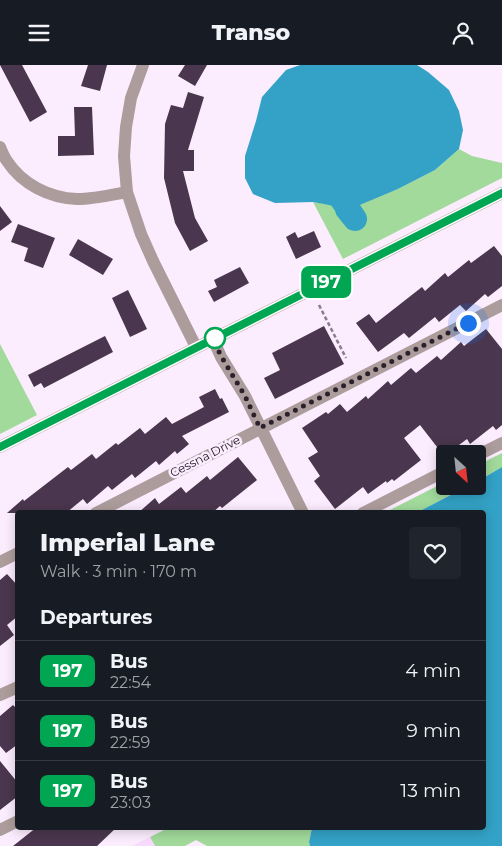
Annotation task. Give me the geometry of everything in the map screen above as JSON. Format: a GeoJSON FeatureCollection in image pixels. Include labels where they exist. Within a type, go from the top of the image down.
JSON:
{"type":"FeatureCollection","features":[{"type":"Feature","properties":{"kind":"street"},"geometry":{"type":"LineString","coordinates":[[143,65],[131,98],[126,127],[124,157],[127,192],[152,261],[196,347]]}},
{"type":"Feature","properties":{"kind":"street"},"geometry":{"type":"LineString","coordinates":[[0,147],[7,161],[16,172],[31,185],[48,194],[77,199],[127,192]]}},
{"type":"Feature","properties":{"kind":"street"},"geometry":{"type":"LineString","coordinates":[[0,447],[502,193]]}},
{"type":"Feature","properties":{"kind":"street","name":"Cessna Drive"},"geometry":{"type":"LineString","coordinates":[[102,510],[502,305]]}},
{"type":"Feature","properties":{"kind":"street"},"geometry":{"type":"LineString","coordinates":[[212,339],[245,396],[301,510]]}},
{"type":"Feature","properties":{"kind":"street"},"geometry":{"type":"LineString","coordinates":[[486,451],[502,443]]}},
{"type":"Feature","properties":{"kind":"street"},"geometry":{"type":"LineString","coordinates":[[369,510],[436,476]]}},
{"type":"Feature","properties":{"kind":"street"},"geometry":{"type":"LineString","coordinates":[[0,562],[15,554]]}},
{"type":"Feature","properties":{"kind":"street"},"geometry":{"type":"LineString","coordinates":[[0,695],[15,688]]}},
{"type":"Feature","properties":{"kind":"street"},"geometry":{"type":"LineString","coordinates":[[0,830],[15,822]]}},
{"type":"Feature","properties":{"kind":"path"},"geometry":{"type":"LineString","coordinates":[[319,305],[346,358]]}},
{"type":"Feature","properties":{"kind":"shaded area"},"geometry":{"type":"Polygon","coordinates":[[[150,837],[155,846],[132,846],[150,837]]]}},
{"type":"Feature","properties":{"kind":"green space"},"geometry":{"type":"Polygon","coordinates":[[[459,149],[472,156],[502,163],[502,178],[343,259],[313,202],[350,208],[398,189],[435,170],[459,149]]]}},
{"type":"Feature","properties":{"kind":"green space"},"geometry":{"type":"Polygon","coordinates":[[[0,344],[37,415],[0,434],[0,344]]]}},
{"type":"Feature","properties":{"kind":"green space"},"geometry":{"type":"Polygon","coordinates":[[[502,453],[502,467],[486,476],[486,461],[502,453]]]}},
{"type":"Feature","properties":{"kind":"green space"},"geometry":{"type":"Polygon","coordinates":[[[436,487],[436,495],[451,495],[422,510],[390,510],[436,487]]]}},
{"type":"Feature","properties":{"kind":"green space"},"geometry":{"type":"Polygon","coordinates":[[[164,830],[312,830],[310,846],[207,846],[196,840],[185,846],[155,846],[150,837],[164,830]]]}},
{"type":"Feature","properties":{"kind":"water"},"geometry":{"type":"Polygon","coordinates":[[[300,65],[417,65],[449,90],[459,111],[463,130],[459,149],[435,170],[398,189],[350,209],[313,202],[275,203],[253,194],[245,178],[245,156],[262,97],[286,70],[300,65]]]}},
{"type":"Feature","properties":{"kind":"water"},"geometry":{"type":"Polygon","coordinates":[[[502,467],[502,846],[310,846],[312,830],[486,830],[486,510],[422,510],[451,495],[486,495],[486,476],[502,467]]]}},
{"type":"Feature","properties":{"kind":"building"},"geometry":{"type":"Polygon","coordinates":[[[0,65],[22,65],[47,112],[30,122],[0,65]]]}},
{"type":"Feature","properties":{"kind":"building"},"geometry":{"type":"Polygon","coordinates":[[[88,65],[107,65],[100,91],[81,86],[88,65]]]}},
{"type":"Feature","properties":{"kind":"building"},"geometry":{"type":"Polygon","coordinates":[[[185,65],[207,65],[195,86],[178,76],[185,65]]]}},
{"type":"Feature","properties":{"kind":"building"},"geometry":{"type":"Polygon","coordinates":[[[188,92],[204,97],[188,150],[194,150],[194,171],[183,171],[195,218],[208,241],[190,251],[175,223],[164,178],[165,124],[171,105],[183,108],[188,92]]]}},
{"type":"Feature","properties":{"kind":"building"},"geometry":{"type":"Polygon","coordinates":[[[74,107],[92,107],[94,155],[58,156],[58,136],[75,136],[74,107]]]}},
{"type":"Feature","properties":{"kind":"building"},"geometry":{"type":"Polygon","coordinates":[[[0,206],[12,222],[0,231],[0,206]]]}},
{"type":"Feature","properties":{"kind":"building"},"geometry":{"type":"Polygon","coordinates":[[[18,224],[55,238],[43,268],[24,261],[28,248],[11,242],[18,224]]]}},
{"type":"Feature","properties":{"kind":"building"},"geometry":{"type":"Polygon","coordinates":[[[314,231],[321,247],[296,259],[286,237],[295,232],[298,238],[314,231]]]}},
{"type":"Feature","properties":{"kind":"building"},"geometry":{"type":"Polygon","coordinates":[[[78,239],[113,259],[103,275],[69,255],[78,239]]]}},
{"type":"Feature","properties":{"kind":"building"},"geometry":{"type":"Polygon","coordinates":[[[494,246],[502,256],[502,286],[488,297],[485,294],[466,311],[460,305],[439,322],[435,317],[409,338],[404,333],[378,352],[356,323],[369,314],[376,323],[422,287],[425,291],[445,273],[448,277],[469,260],[471,263],[494,246]]]}},
{"type":"Feature","properties":{"kind":"building"},"geometry":{"type":"Polygon","coordinates":[[[240,267],[249,283],[214,302],[208,291],[217,287],[214,280],[240,267]]]}},
{"type":"Feature","properties":{"kind":"building"},"geometry":{"type":"Polygon","coordinates":[[[128,290],[147,329],[130,337],[112,298],[128,290]]]}},
{"type":"Feature","properties":{"kind":"building"},"geometry":{"type":"Polygon","coordinates":[[[324,326],[344,364],[275,399],[264,378],[280,370],[272,353],[324,326]]]}},
{"type":"Feature","properties":{"kind":"building"},"geometry":{"type":"Polygon","coordinates":[[[486,329],[502,349],[502,425],[496,430],[493,426],[470,444],[467,439],[459,445],[436,446],[420,425],[404,438],[421,460],[394,481],[392,479],[387,483],[386,481],[368,494],[363,487],[335,509],[314,481],[320,476],[308,458],[318,452],[302,428],[326,412],[328,414],[340,404],[347,412],[366,396],[368,399],[388,381],[391,385],[411,368],[416,373],[437,356],[441,360],[461,342],[464,346],[486,329]]]}},
{"type":"Feature","properties":{"kind":"building"},"geometry":{"type":"Polygon","coordinates":[[[105,336],[113,352],[44,388],[41,383],[34,387],[28,375],[105,336]]]}},
{"type":"Feature","properties":{"kind":"building"},"geometry":{"type":"Polygon","coordinates":[[[215,389],[229,412],[182,436],[189,444],[177,454],[175,451],[159,465],[156,461],[135,478],[132,474],[112,490],[108,486],[87,504],[83,499],[70,510],[15,510],[15,513],[7,513],[23,499],[24,501],[68,467],[71,470],[92,454],[96,459],[116,443],[118,445],[140,428],[145,434],[166,417],[172,424],[204,407],[199,397],[215,389]]]}},
{"type":"Feature","properties":{"kind":"building"},"geometry":{"type":"Polygon","coordinates":[[[238,457],[257,480],[222,508],[220,506],[215,510],[141,510],[155,498],[159,504],[181,487],[186,493],[207,476],[210,480],[238,457]]]}},
{"type":"Feature","properties":{"kind":"building"},"geometry":{"type":"Polygon","coordinates":[[[7,574],[15,583],[15,618],[7,625],[14,635],[0,646],[0,580],[7,574]]]}},
{"type":"Feature","properties":{"kind":"building"},"geometry":{"type":"Polygon","coordinates":[[[13,705],[15,707],[15,746],[6,753],[0,746],[0,716],[13,705]]]}},
{"type":"Feature","properties":{"kind":"building"},"geometry":{"type":"Polygon","coordinates":[[[0,761],[15,779],[15,798],[0,810],[0,761]]]}},
{"type":"Feature","properties":{"kind":"building"},"geometry":{"type":"Polygon","coordinates":[[[33,830],[114,830],[97,846],[13,846],[33,830]]]}},
{"type":"Feature","properties":{"kind":"waterway"},"geometry":{"type":"LineString","coordinates":[[330,182],[355,219],[347,209]]}},
{"type":"Feature","properties":{"kind":"bus line","name":"197"},"geometry":{"type":"LineString","coordinates":[[0,447],[502,193]]}},
{"type":"Feature","properties":{"kind":"route"},"geometry":{"type":"LineString","coordinates":[[215,338],[212,339],[245,396],[260,428],[468,323]]}}]}
